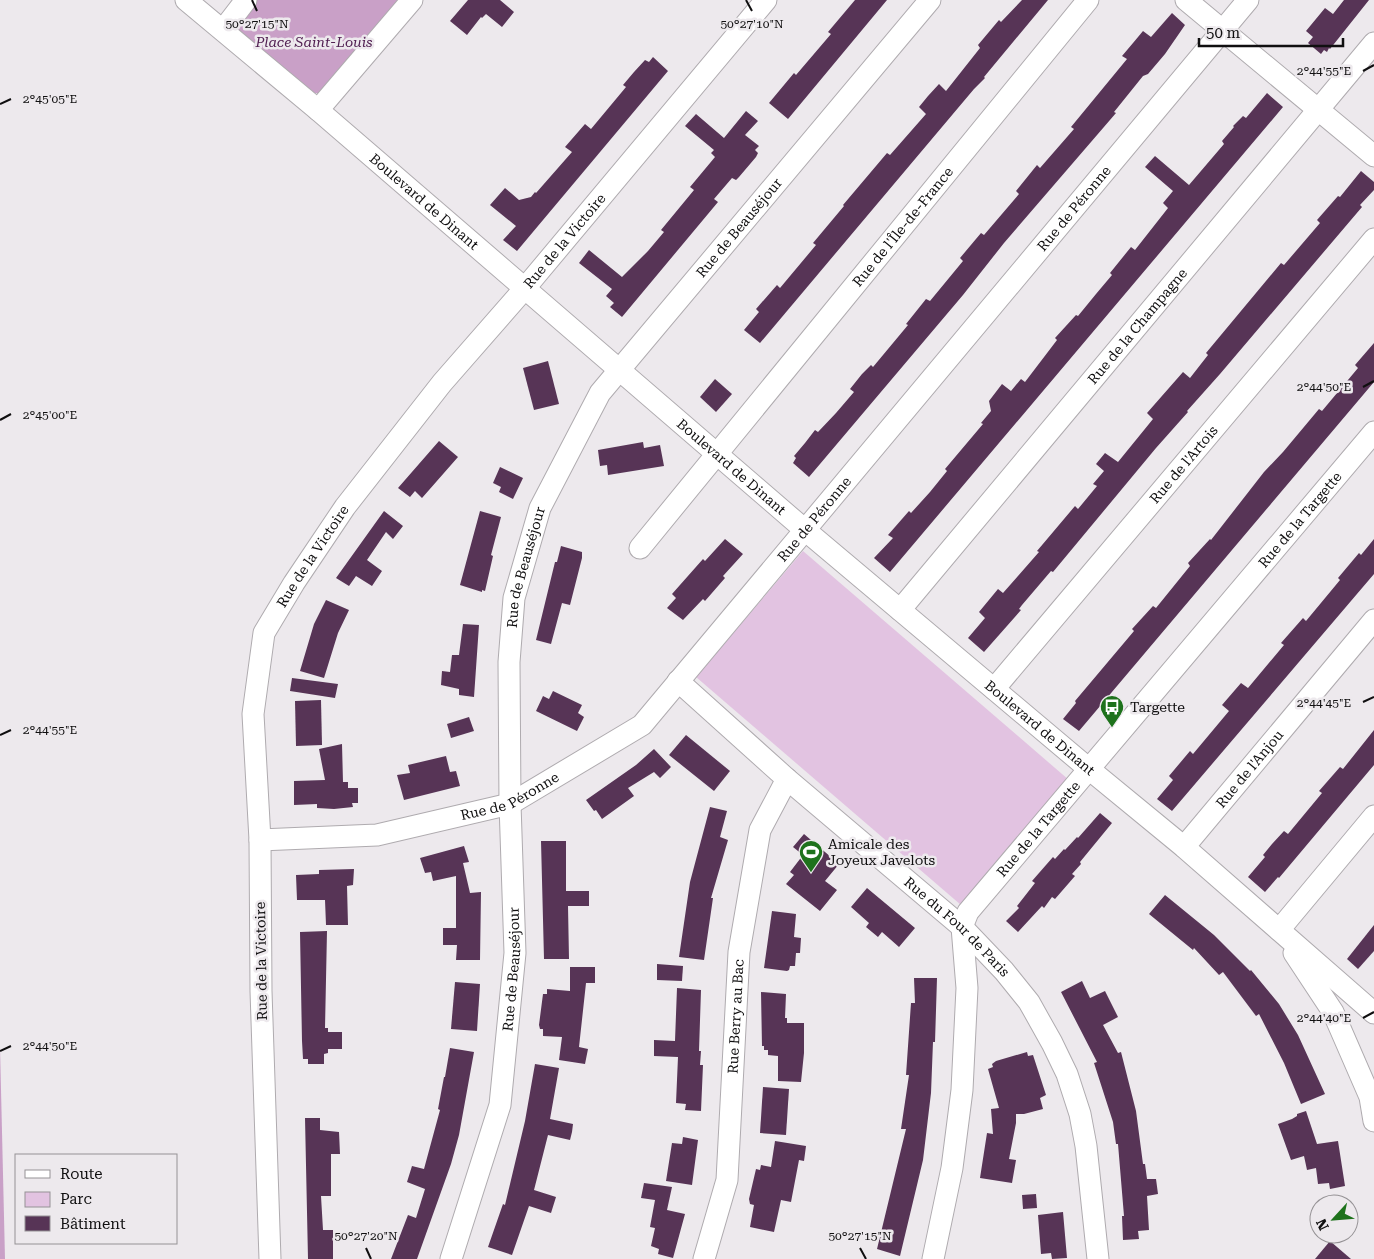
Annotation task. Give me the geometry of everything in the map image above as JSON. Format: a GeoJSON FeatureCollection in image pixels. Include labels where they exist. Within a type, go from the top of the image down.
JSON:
{"type":"FeatureCollection","features":[{"type":"Feature","properties":{"kind":"street","name":"Boulevard de Dinant"},"geometry":{"type":"LineString","coordinates":[[186,0],[318,110],[805,530],[1089,770],[1184,846],[1278,930],[1372,1008]]}},
{"type":"Feature","properties":{"kind":"street"},"geometry":{"type":"LineString","coordinates":[[223,30],[246,0]]}},
{"type":"Feature","properties":{"kind":"street"},"geometry":{"type":"LineString","coordinates":[[318,110],[412,0]]}},
{"type":"Feature","properties":{"kind":"street","name":"Rue de la Victoire"},"geometry":{"type":"LineString","coordinates":[[270,1259],[261,992],[260,840],[253,714],[264,632],[345,507],[442,382],[525,288],[766,0]]}},
{"type":"Feature","properties":{"kind":"street","name":"Rue de Beauséjour"},"geometry":{"type":"LineString","coordinates":[[451,1259],[456,1250],[500,1105],[515,952],[510,804],[509,662],[514,598],[540,508],[600,393],[930,0]]}},
{"type":"Feature","properties":{"kind":"street","name":"Rue de l'Île-de-France"},"geometry":{"type":"LineString","coordinates":[[640,548],[1088,0]]}},
{"type":"Feature","properties":{"kind":"street"},"geometry":{"type":"LineString","coordinates":[[1186,0],[1374,156]]}},
{"type":"Feature","properties":{"kind":"street","name":"Rue de Péronne"},"geometry":{"type":"LineString","coordinates":[[260,840],[377,835],[510,804],[642,724],[1248,0]]}},
{"type":"Feature","properties":{"kind":"street","name":"Rue de la Champagne"},"geometry":{"type":"LineString","coordinates":[[900,610],[1374,43]]}},
{"type":"Feature","properties":{"kind":"street","name":"Rue de l'Artois"},"geometry":{"type":"LineString","coordinates":[[994,689],[1374,240]]}},
{"type":"Feature","properties":{"kind":"street","name":"Rue de la Targette"},"geometry":{"type":"LineString","coordinates":[[962,927],[968,912],[1374,432]]}},
{"type":"Feature","properties":{"kind":"street","name":"Rue de l'Anjou"},"geometry":{"type":"LineString","coordinates":[[1184,846],[1374,620]]}},
{"type":"Feature","properties":{"kind":"street","name":"Rue du Four de Paris"},"geometry":{"type":"LineString","coordinates":[[678,681],[787,779],[962,927],[1004,971],[1029,1002],[1067,1074],[1080,1114],[1086,1146],[1098,1259]]}},
{"type":"Feature","properties":{"kind":"street","name":"Rue Berry au Bac"},"geometry":{"type":"LineString","coordinates":[[704,1259],[727,1180],[738,952],[760,830],[787,779]]}},
{"type":"Feature","properties":{"kind":"street"},"geometry":{"type":"LineString","coordinates":[[1278,930],[1374,816]]}},
{"type":"Feature","properties":{"kind":"street"},"geometry":{"type":"LineString","coordinates":[[933,1259],[952,1168],[962,1090],[967,988],[962,927]]}},
{"type":"Feature","properties":{"kind":"street","name":"Boulevard de Dinant"},"geometry":{"type":"LineString","coordinates":[[1278,930],[1333,1012],[1366,1086],[1374,1121]]}},
{"type":"Feature","properties":{"kind":"street"},"geometry":{"type":"LineString","coordinates":[[1366,1086],[1374,1065]]}},
{"type":"Feature","properties":{"kind":"green space","name":"Place Saint-Louis"},"geometry":{"type":"Polygon","coordinates":[[[253,0],[404,0],[326,94],[306,92],[236,31],[253,0]]]}},
{"type":"Feature","properties":{"kind":"green space"},"geometry":{"type":"Polygon","coordinates":[[[803,551],[1069,780],[961,905],[696,677],[803,551]]]}},
{"type":"Feature","properties":{"kind":"green space"},"geometry":{"type":"Polygon","coordinates":[[[0,1047],[5,1259],[0,1259],[0,1047]]]}},
{"type":"Feature","properties":{"kind":"building"},"geometry":{"type":"Polygon","coordinates":[[[468,0],[500,0],[514,12],[502,27],[486,14],[481,17],[467,35],[450,21],[468,0]]]}},
{"type":"Feature","properties":{"kind":"building"},"geometry":{"type":"Polygon","coordinates":[[[855,0],[887,0],[788,119],[769,103],[831,34],[828,32],[855,0]]]}},
{"type":"Feature","properties":{"kind":"building"},"geometry":{"type":"Polygon","coordinates":[[[1022,0],[1048,0],[985,78],[760,343],[744,330],[759,312],[756,309],[777,285],[780,288],[816,245],[813,243],[843,205],[887,153],[890,155],[926,114],[919,107],[928,96],[939,84],[946,91],[980,48],[978,45],[999,20],[1001,22],[1022,0]]]}},
{"type":"Feature","properties":{"kind":"building"},"geometry":{"type":"Polygon","coordinates":[[[1344,0],[1369,0],[1330,49],[1327,52],[1324,50],[1321,54],[1308,43],[1313,37],[1306,31],[1325,8],[1333,14],[1344,0]]]}},
{"type":"Feature","properties":{"kind":"building"},"geometry":{"type":"Polygon","coordinates":[[[1172,13],[1185,25],[1165,54],[1148,74],[1143,76],[1114,112],[1116,113],[1004,243],[963,295],[809,477],[793,463],[796,458],[794,456],[815,430],[818,432],[854,392],[850,389],[871,365],[873,367],[908,325],[906,324],[926,299],[930,301],[963,261],[960,258],[981,233],[984,235],[1019,194],[1016,191],[1037,165],[1040,168],[1074,129],[1071,127],[1127,59],[1122,56],[1143,31],[1151,37],[1172,13]]]}},
{"type":"Feature","properties":{"kind":"building"},"geometry":{"type":"Polygon","coordinates":[[[653,57],[668,71],[517,251],[503,240],[516,226],[490,205],[505,188],[519,200],[531,197],[536,193],[572,152],[565,147],[585,124],[591,129],[626,87],[623,85],[634,72],[645,60],[649,62],[653,57]]]}},
{"type":"Feature","properties":{"kind":"building"},"geometry":{"type":"Polygon","coordinates":[[[1267,93],[1283,107],[890,572],[874,558],[893,538],[888,535],[909,511],[911,513],[930,492],[947,471],[945,469],[983,424],[981,423],[991,411],[989,401],[1002,384],[1011,391],[1021,379],[1025,382],[1057,340],[1055,338],[1076,315],[1078,316],[1112,275],[1110,273],[1131,247],[1135,250],[1168,208],[1163,203],[1173,191],[1145,167],[1155,156],[1189,185],[1224,144],[1222,141],[1233,126],[1243,116],[1246,118],[1267,93]]]}},
{"type":"Feature","properties":{"kind":"building"},"geometry":{"type":"Polygon","coordinates":[[[746,111],[758,121],[745,135],[759,146],[755,150],[758,153],[756,157],[736,180],[732,178],[714,199],[718,202],[622,317],[610,307],[614,303],[606,296],[612,289],[579,263],[589,250],[622,277],[664,232],[661,230],[694,190],[690,187],[715,157],[711,153],[714,150],[685,126],[696,114],[724,138],[746,111]]]}},
{"type":"Feature","properties":{"kind":"building"},"geometry":{"type":"Polygon","coordinates":[[[1361,171],[1374,182],[1374,190],[1360,205],[1362,207],[984,652],[968,638],[985,618],[979,612],[998,589],[1003,593],[1039,552],[1037,551],[1075,506],[1078,509],[1097,486],[1093,484],[1104,471],[1096,464],[1105,453],[1118,462],[1153,419],[1147,413],[1183,372],[1190,378],[1208,355],[1206,353],[1281,263],[1284,265],[1320,223],[1317,220],[1338,196],[1340,197],[1361,171]]]}},
{"type":"Feature","properties":{"kind":"building"},"geometry":{"type":"Polygon","coordinates":[[[1374,343],[1374,382],[1079,731],[1063,719],[1076,703],[1075,701],[1134,631],[1132,629],[1153,606],[1156,608],[1190,566],[1188,563],[1211,540],[1264,472],[1319,409],[1322,411],[1358,368],[1355,365],[1374,343]]]}},
{"type":"Feature","properties":{"kind":"building"},"geometry":{"type":"Polygon","coordinates":[[[548,361],[559,404],[534,410],[523,368],[548,361]]]}},
{"type":"Feature","properties":{"kind":"building"},"geometry":{"type":"Polygon","coordinates":[[[715,379],[732,394],[716,412],[700,397],[715,379]]]}},
{"type":"Feature","properties":{"kind":"building"},"geometry":{"type":"Polygon","coordinates":[[[439,441],[458,457],[422,498],[415,491],[410,497],[398,488],[439,441]]]}},
{"type":"Feature","properties":{"kind":"building"},"geometry":{"type":"Polygon","coordinates":[[[643,442],[644,448],[660,445],[664,466],[608,475],[607,465],[600,466],[598,450],[643,442]]]}},
{"type":"Feature","properties":{"kind":"building"},"geometry":{"type":"Polygon","coordinates":[[[500,467],[523,478],[513,499],[499,492],[501,487],[493,483],[500,467]]]}},
{"type":"Feature","properties":{"kind":"building"},"geometry":{"type":"Polygon","coordinates":[[[384,511],[403,526],[393,539],[386,532],[367,560],[382,571],[372,586],[356,576],[349,586],[336,578],[384,511]]]}},
{"type":"Feature","properties":{"kind":"building"},"geometry":{"type":"Polygon","coordinates":[[[480,511],[501,517],[491,555],[493,556],[485,591],[482,590],[482,592],[460,585],[480,511]]]}},
{"type":"Feature","properties":{"kind":"building"},"geometry":{"type":"Polygon","coordinates":[[[725,539],[743,554],[723,576],[725,578],[705,601],[703,599],[683,620],[667,608],[676,598],[672,594],[703,559],[705,561],[725,539]]]}},
{"type":"Feature","properties":{"kind":"building"},"geometry":{"type":"Polygon","coordinates":[[[1374,539],[1374,574],[1172,811],[1157,799],[1173,780],[1169,776],[1190,751],[1193,754],[1229,711],[1222,705],[1241,683],[1248,688],[1284,645],[1281,643],[1303,618],[1306,621],[1340,580],[1338,578],[1359,553],[1361,555],[1374,539]]]}},
{"type":"Feature","properties":{"kind":"building"},"geometry":{"type":"Polygon","coordinates":[[[561,546],[582,552],[582,558],[570,605],[562,603],[551,644],[536,640],[555,562],[557,562],[561,546]]]}},
{"type":"Feature","properties":{"kind":"building"},"geometry":{"type":"Polygon","coordinates":[[[326,600],[349,610],[338,633],[324,678],[300,671],[314,624],[326,600]]]}},
{"type":"Feature","properties":{"kind":"building"},"geometry":{"type":"Polygon","coordinates":[[[463,624],[479,625],[474,697],[459,695],[459,689],[441,685],[442,671],[450,672],[452,655],[459,655],[463,624]]]}},
{"type":"Feature","properties":{"kind":"building"},"geometry":{"type":"Polygon","coordinates":[[[292,678],[338,684],[335,698],[290,691],[292,678]]]}},
{"type":"Feature","properties":{"kind":"building"},"geometry":{"type":"Polygon","coordinates":[[[553,691],[582,705],[578,713],[584,717],[577,731],[536,711],[543,696],[549,699],[553,691]]]}},
{"type":"Feature","properties":{"kind":"building"},"geometry":{"type":"Polygon","coordinates":[[[321,700],[322,745],[296,746],[295,701],[321,700]]]}},
{"type":"Feature","properties":{"kind":"building"},"geometry":{"type":"Polygon","coordinates":[[[469,717],[474,731],[451,738],[447,724],[469,717]]]}},
{"type":"Feature","properties":{"kind":"building"},"geometry":{"type":"Polygon","coordinates":[[[1374,730],[1374,765],[1279,878],[1265,892],[1248,877],[1265,857],[1263,855],[1272,844],[1284,831],[1288,834],[1322,793],[1319,791],[1340,767],[1343,769],[1374,730]]]}},
{"type":"Feature","properties":{"kind":"building"},"geometry":{"type":"Polygon","coordinates":[[[686,735],[730,771],[714,791],[669,755],[686,735]]]}},
{"type":"Feature","properties":{"kind":"building"},"geometry":{"type":"Polygon","coordinates":[[[342,744],[343,782],[348,782],[348,788],[358,788],[358,803],[352,803],[353,807],[334,809],[317,808],[317,804],[294,805],[294,781],[325,780],[319,749],[342,744]]]}},
{"type":"Feature","properties":{"kind":"building"},"geometry":{"type":"Polygon","coordinates":[[[654,749],[671,767],[660,778],[654,772],[628,788],[634,796],[602,819],[586,800],[636,765],[654,749]]]}},
{"type":"Feature","properties":{"kind":"building"},"geometry":{"type":"Polygon","coordinates":[[[446,756],[450,772],[456,771],[460,786],[404,800],[397,775],[410,773],[408,765],[446,756]]]}},
{"type":"Feature","properties":{"kind":"building"},"geometry":{"type":"Polygon","coordinates":[[[710,807],[727,811],[720,837],[728,840],[711,898],[713,898],[704,960],[679,957],[690,882],[710,807]]]}},
{"type":"Feature","properties":{"kind":"building"},"geometry":{"type":"Polygon","coordinates":[[[1100,813],[1112,823],[1080,862],[1081,864],[1072,874],[1075,876],[1055,899],[1052,897],[1044,908],[1042,906],[1018,932],[1006,921],[1019,908],[1017,906],[1035,883],[1032,881],[1053,857],[1055,859],[1078,838],[1100,813]]]}},
{"type":"Feature","properties":{"kind":"building","name":"Amicale des Joyeux Javelots"},"geometry":{"type":"Polygon","coordinates":[[[804,834],[839,864],[825,881],[837,890],[820,911],[786,884],[794,875],[790,872],[803,855],[793,847],[804,834]]]}},
{"type":"Feature","properties":{"kind":"building"},"geometry":{"type":"Polygon","coordinates":[[[541,841],[566,841],[566,891],[589,891],[589,906],[568,906],[569,959],[544,959],[541,841]]]}},
{"type":"Feature","properties":{"kind":"building"},"geometry":{"type":"Polygon","coordinates":[[[464,846],[469,862],[463,863],[470,893],[481,892],[480,960],[456,960],[457,945],[443,945],[443,928],[456,928],[456,876],[433,881],[431,872],[425,873],[420,858],[464,846]]]}},
{"type":"Feature","properties":{"kind":"building"},"geometry":{"type":"Polygon","coordinates":[[[354,869],[353,885],[347,886],[348,925],[326,925],[325,900],[297,900],[296,875],[319,874],[319,870],[354,869]]]}},
{"type":"Feature","properties":{"kind":"building"},"geometry":{"type":"Polygon","coordinates":[[[867,888],[915,928],[899,947],[882,932],[878,937],[866,927],[869,923],[851,907],[867,888]]]}},
{"type":"Feature","properties":{"kind":"building"},"geometry":{"type":"Polygon","coordinates":[[[1165,895],[1214,935],[1251,970],[1279,1004],[1298,1035],[1325,1094],[1301,1104],[1284,1063],[1259,1014],[1256,1016],[1223,972],[1219,975],[1194,948],[1193,950],[1149,914],[1165,895]]]}},
{"type":"Feature","properties":{"kind":"building"},"geometry":{"type":"Polygon","coordinates":[[[772,911],[796,914],[794,937],[801,938],[800,953],[796,953],[795,966],[790,966],[787,971],[764,968],[772,911]]]}},
{"type":"Feature","properties":{"kind":"building"},"geometry":{"type":"Polygon","coordinates":[[[1374,925],[1374,951],[1358,969],[1347,959],[1374,925]]]}},
{"type":"Feature","properties":{"kind":"building"},"geometry":{"type":"Polygon","coordinates":[[[327,931],[325,1028],[328,1028],[328,1032],[342,1032],[342,1049],[328,1049],[328,1053],[324,1054],[324,1064],[308,1064],[308,1059],[303,1059],[300,932],[327,931]]]}},
{"type":"Feature","properties":{"kind":"building"},"geometry":{"type":"Polygon","coordinates":[[[657,964],[683,966],[682,981],[657,980],[657,964]]]}},
{"type":"Feature","properties":{"kind":"building"},"geometry":{"type":"Polygon","coordinates":[[[570,967],[595,967],[595,983],[586,983],[579,1047],[588,1049],[585,1064],[559,1060],[562,1037],[543,1036],[543,1029],[540,1029],[539,1025],[543,994],[547,994],[547,989],[570,991],[570,967]]]}},
{"type":"Feature","properties":{"kind":"building"},"geometry":{"type":"Polygon","coordinates":[[[914,978],[937,978],[935,1042],[933,1042],[931,1093],[923,1160],[900,1256],[877,1249],[906,1129],[901,1129],[909,1075],[906,1075],[911,1003],[915,1003],[914,978]]]}},
{"type":"Feature","properties":{"kind":"building"},"geometry":{"type":"Polygon","coordinates":[[[1082,981],[1090,998],[1105,991],[1118,1017],[1103,1025],[1118,1053],[1121,1052],[1136,1111],[1143,1164],[1145,1164],[1147,1179],[1156,1179],[1158,1194],[1147,1196],[1149,1230],[1138,1231],[1139,1239],[1123,1240],[1122,1216],[1124,1216],[1118,1144],[1116,1144],[1113,1122],[1094,1063],[1097,1062],[1061,992],[1082,981]]]}},
{"type":"Feature","properties":{"kind":"building"},"geometry":{"type":"Polygon","coordinates":[[[455,982],[480,984],[477,1031],[451,1029],[455,982]]]}},
{"type":"Feature","properties":{"kind":"building"},"geometry":{"type":"Polygon","coordinates":[[[677,988],[701,990],[699,1051],[701,1051],[700,1065],[703,1065],[701,1111],[685,1110],[686,1104],[676,1103],[678,1057],[654,1056],[654,1040],[675,1041],[677,988]]]}},
{"type":"Feature","properties":{"kind":"building"},"geometry":{"type":"Polygon","coordinates":[[[761,992],[786,994],[785,1018],[787,1018],[787,1023],[804,1023],[804,1053],[801,1082],[778,1081],[778,1056],[768,1055],[768,1050],[764,1050],[764,1046],[762,1046],[761,992]]]}},
{"type":"Feature","properties":{"kind":"building"},"geometry":{"type":"Polygon","coordinates":[[[450,1048],[474,1052],[459,1135],[451,1164],[417,1259],[391,1259],[408,1215],[416,1218],[425,1189],[407,1182],[412,1166],[424,1169],[440,1110],[438,1109],[450,1048]]]}},
{"type":"Feature","properties":{"kind":"building"},"geometry":{"type":"Polygon","coordinates":[[[1027,1052],[1028,1056],[1033,1055],[1046,1095],[1040,1098],[1043,1109],[1016,1114],[1009,1159],[1016,1160],[1012,1183],[980,1178],[987,1133],[993,1134],[991,1109],[999,1108],[988,1069],[993,1067],[992,1064],[996,1061],[1027,1052]]]}},
{"type":"Feature","properties":{"kind":"building"},"geometry":{"type":"Polygon","coordinates":[[[535,1064],[559,1068],[550,1119],[573,1124],[570,1140],[548,1135],[534,1190],[556,1197],[551,1213],[529,1206],[512,1255],[488,1247],[503,1204],[505,1205],[525,1121],[535,1064]]]}},
{"type":"Feature","properties":{"kind":"building"},"geometry":{"type":"Polygon","coordinates":[[[763,1087],[789,1089],[786,1135],[760,1133],[763,1087]]]}},
{"type":"Feature","properties":{"kind":"building"},"geometry":{"type":"Polygon","coordinates":[[[1306,1111],[1317,1144],[1338,1141],[1345,1186],[1330,1189],[1329,1183],[1318,1184],[1316,1168],[1307,1170],[1304,1156],[1291,1160],[1278,1124],[1306,1111]]]}},
{"type":"Feature","properties":{"kind":"building"},"geometry":{"type":"Polygon","coordinates":[[[305,1118],[320,1118],[320,1130],[339,1132],[340,1154],[331,1154],[331,1196],[321,1196],[323,1230],[333,1230],[333,1259],[308,1259],[305,1118]]]}},
{"type":"Feature","properties":{"kind":"building"},"geometry":{"type":"Polygon","coordinates":[[[683,1137],[698,1140],[692,1185],[666,1181],[672,1143],[682,1144],[683,1137]]]}},
{"type":"Feature","properties":{"kind":"building"},"geometry":{"type":"Polygon","coordinates":[[[775,1141],[806,1146],[804,1161],[799,1160],[791,1202],[781,1200],[774,1232],[750,1227],[754,1205],[750,1204],[749,1199],[756,1169],[760,1170],[761,1165],[771,1167],[775,1141]]]}},
{"type":"Feature","properties":{"kind":"building"},"geometry":{"type":"Polygon","coordinates":[[[644,1183],[672,1187],[667,1210],[685,1214],[673,1258],[658,1254],[659,1249],[651,1246],[655,1228],[650,1227],[655,1200],[641,1198],[644,1183]]]}},
{"type":"Feature","properties":{"kind":"building"},"geometry":{"type":"Polygon","coordinates":[[[1036,1194],[1037,1208],[1023,1209],[1022,1195],[1036,1194]]]}},
{"type":"Feature","properties":{"kind":"building"},"geometry":{"type":"Polygon","coordinates":[[[1063,1212],[1067,1258],[1052,1259],[1051,1253],[1041,1254],[1038,1215],[1063,1212]]]}},
{"type":"Feature","properties":{"kind":"building"},"geometry":{"type":"Polygon","coordinates":[[[1328,1244],[1334,1244],[1351,1259],[1315,1259],[1328,1244]]]}},
{"type":"Feature","properties":{"kind":"place","name":"Targette"},"geometry":{"type":"Point","coordinates":[1112,728]}},
{"type":"Feature","properties":{"kind":"place","name":"Amicale des Joyeux Javelots"},"geometry":{"type":"Point","coordinates":[811,873]}}]}
